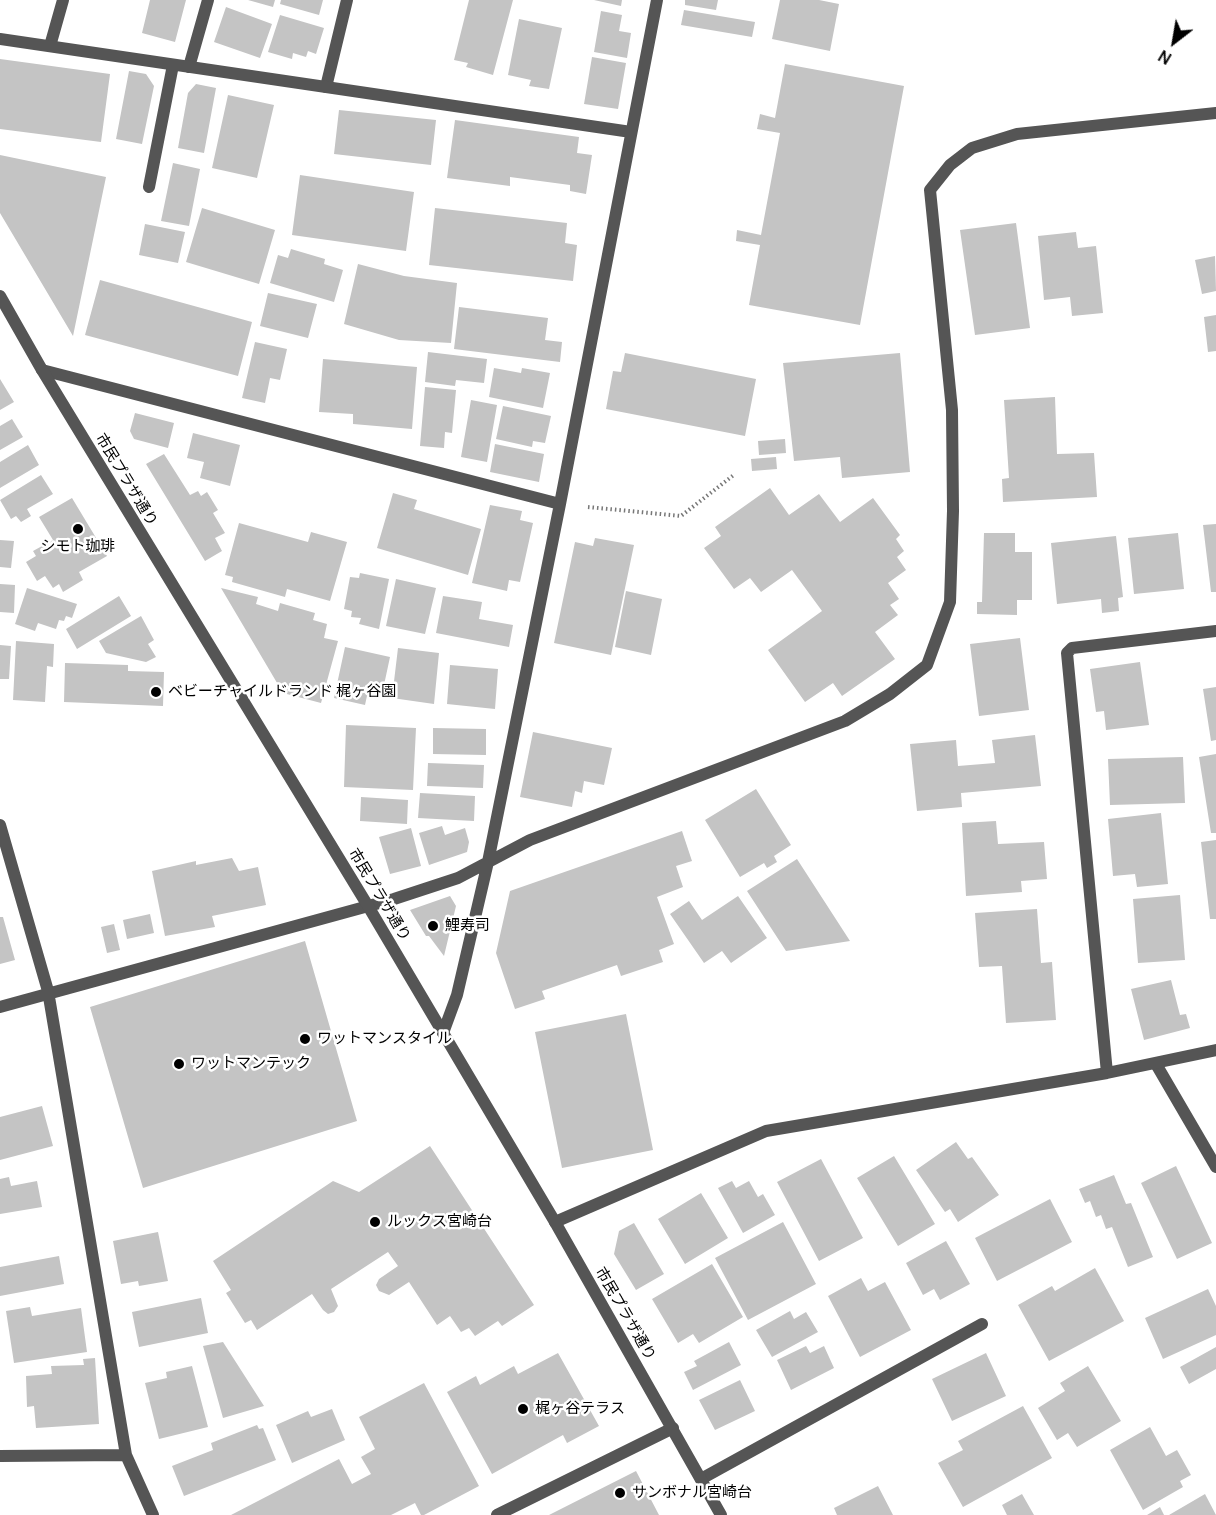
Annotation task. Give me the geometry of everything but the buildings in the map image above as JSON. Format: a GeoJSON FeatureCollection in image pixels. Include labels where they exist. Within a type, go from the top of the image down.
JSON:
{"type":"FeatureCollection","features":[{"type":"Feature","properties":{"kind":"street"},"geometry":{"type":"LineString","coordinates":[[50,46],[63,0]]}},
{"type":"Feature","properties":{"kind":"street"},"geometry":{"type":"LineString","coordinates":[[189,67],[208,0]]}},
{"type":"Feature","properties":{"kind":"street"},"geometry":{"type":"LineString","coordinates":[[326,87],[347,0]]}},
{"type":"Feature","properties":{"kind":"street"},"geometry":{"type":"LineString","coordinates":[[443,1033],[457,995],[488,862],[561,504],[657,0]]}},
{"type":"Feature","properties":{"kind":"street"},"geometry":{"type":"LineString","coordinates":[[0,39],[631,132]]}},
{"type":"Feature","properties":{"kind":"street"},"geometry":{"type":"LineString","coordinates":[[149,187],[173,65]]}},
{"type":"Feature","properties":{"kind":"street"},"geometry":{"type":"LineString","coordinates":[[0,1006],[48,991],[368,906],[459,878],[530,840],[845,721],[890,694],[927,664],[950,602],[953,511],[952,410],[930,190],[950,165],[972,148],[1017,134],[1216,112]]}},
{"type":"Feature","properties":{"kind":"street","name":"市民プラザ通り"},"geometry":{"type":"LineString","coordinates":[[0,296],[42,370],[368,906],[555,1222],[721,1515]]}},
{"type":"Feature","properties":{"kind":"street"},"geometry":{"type":"LineString","coordinates":[[42,370],[561,504]]}},
{"type":"Feature","properties":{"kind":"street"},"geometry":{"type":"LineString","coordinates":[[1107,1073],[1067,653],[1072,648],[1216,631]]}},
{"type":"Feature","properties":{"kind":"street"},"geometry":{"type":"LineString","coordinates":[[0,825],[48,991],[126,1455],[153,1515]]}},
{"type":"Feature","properties":{"kind":"street"},"geometry":{"type":"LineString","coordinates":[[555,1222],[766,1131],[1107,1073],[1216,1050]]}},
{"type":"Feature","properties":{"kind":"street"},"geometry":{"type":"LineString","coordinates":[[1156,1064],[1216,1167]]}},
{"type":"Feature","properties":{"kind":"street"},"geometry":{"type":"LineString","coordinates":[[701,1479],[982,1324]]}},
{"type":"Feature","properties":{"kind":"street"},"geometry":{"type":"LineString","coordinates":[[497,1515],[673,1428]]}},
{"type":"Feature","properties":{"kind":"street"},"geometry":{"type":"LineString","coordinates":[[0,1456],[126,1455]]}},
{"type":"Feature","properties":{"kind":"path"},"geometry":{"type":"LineString","coordinates":[[561,504],[681,516],[735,474]]}},
{"type":"Feature","properties":{"kind":"place","name":"シモト珈琲"},"geometry":{"type":"Point","coordinates":[78,529]}},
{"type":"Feature","properties":{"kind":"place","name":"ベビーチャイルドランド 梶ヶ谷園"},"geometry":{"type":"Point","coordinates":[156,692]}},
{"type":"Feature","properties":{"kind":"place","name":"鯉寿司"},"geometry":{"type":"Point","coordinates":[433,926]}},
{"type":"Feature","properties":{"kind":"place","name":"ワットマンスタイル"},"geometry":{"type":"Point","coordinates":[305,1039]}},
{"type":"Feature","properties":{"kind":"place","name":"ワットマンテック"},"geometry":{"type":"Point","coordinates":[179,1064]}},
{"type":"Feature","properties":{"kind":"place","name":"ルックス宮崎台"},"geometry":{"type":"Point","coordinates":[375,1222]}},
{"type":"Feature","properties":{"kind":"place","name":"梶ヶ谷テラス"},"geometry":{"type":"Point","coordinates":[523,1409]}},
{"type":"Feature","properties":{"kind":"place","name":"サンボナル宮崎台"},"geometry":{"type":"Point","coordinates":[620,1493]}}]}
